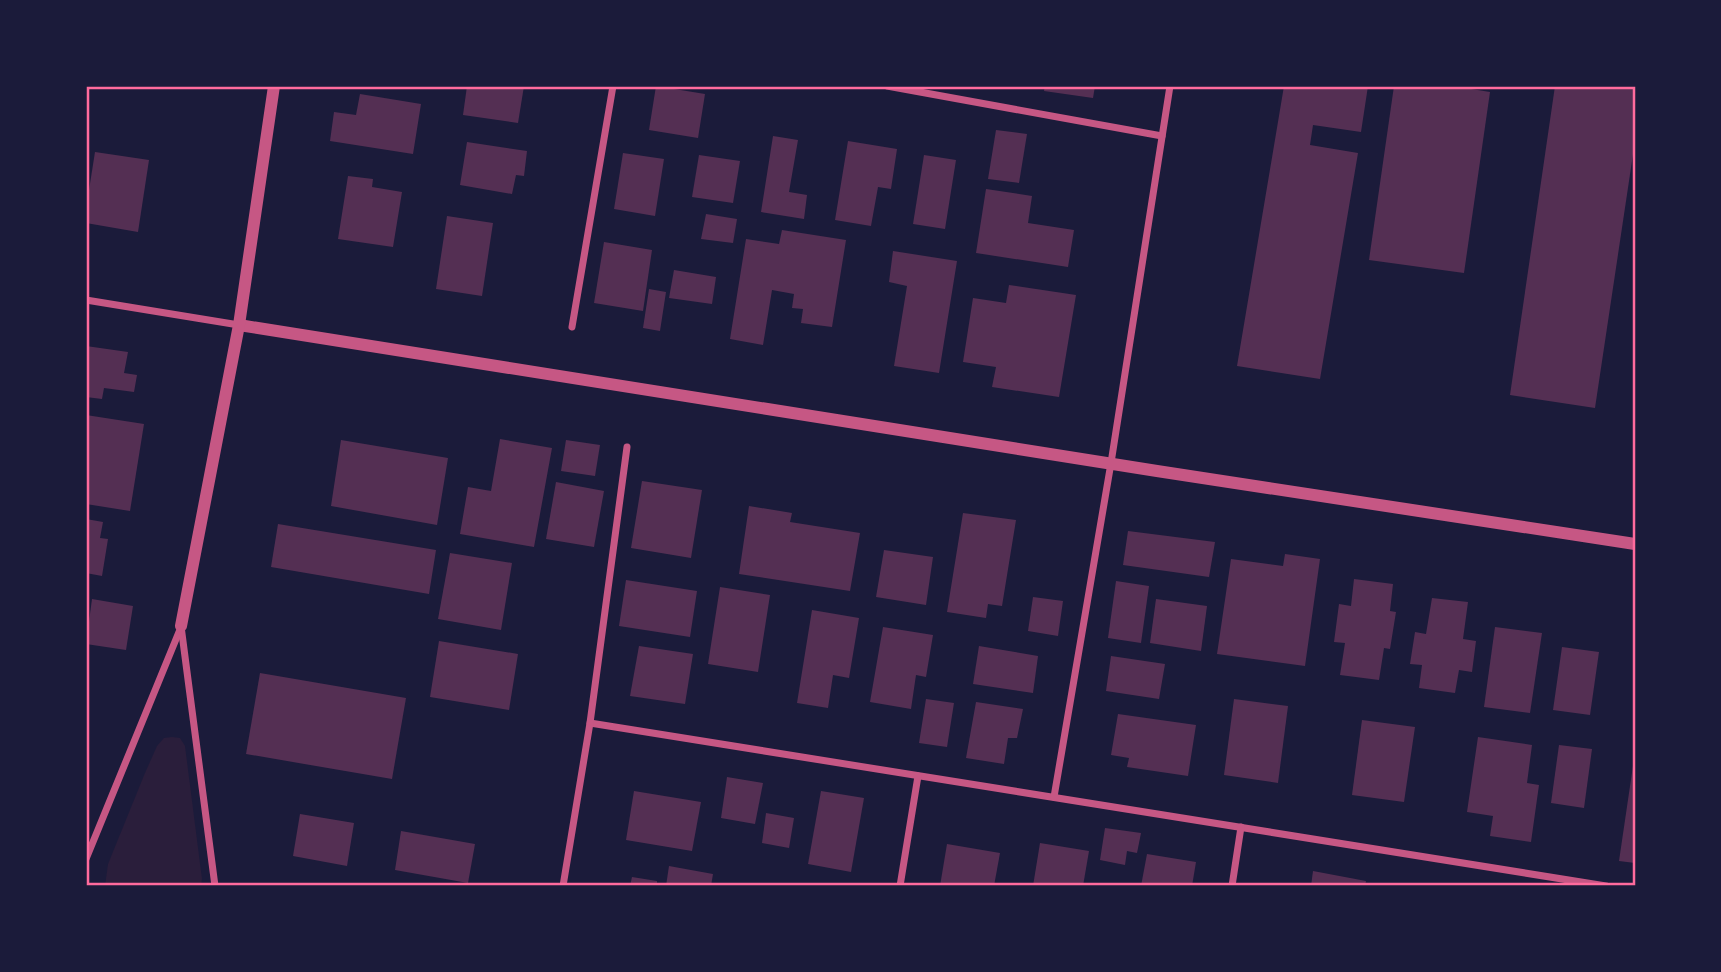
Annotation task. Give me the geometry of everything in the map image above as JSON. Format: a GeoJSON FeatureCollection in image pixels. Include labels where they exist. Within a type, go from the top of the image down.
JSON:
{"type":"FeatureCollection","features":[{"type":"Feature","properties":{"kind":"street"},"geometry":{"type":"LineString","coordinates":[[86,859],[181,626],[239,325],[274,86]]}},
{"type":"Feature","properties":{"kind":"street"},"geometry":{"type":"LineString","coordinates":[[572,327],[613,86]]}},
{"type":"Feature","properties":{"kind":"street"},"geometry":{"type":"LineString","coordinates":[[890,86],[1162,136]]}},
{"type":"Feature","properties":{"kind":"street"},"geometry":{"type":"LineString","coordinates":[[1054,797],[1111,463],[1170,86]]}},
{"type":"Feature","properties":{"kind":"street"},"geometry":{"type":"LineString","coordinates":[[86,300],[1635,544]]}},
{"type":"Feature","properties":{"kind":"street"},"geometry":{"type":"LineString","coordinates":[[563,886],[590,723],[627,447]]}},
{"type":"Feature","properties":{"kind":"street"},"geometry":{"type":"LineString","coordinates":[[181,626],[215,886]]}},
{"type":"Feature","properties":{"kind":"street"},"geometry":{"type":"LineString","coordinates":[[590,723],[1606,886]]}},
{"type":"Feature","properties":{"kind":"street"},"geometry":{"type":"LineString","coordinates":[[900,886],[918,776]]}},
{"type":"Feature","properties":{"kind":"street"},"geometry":{"type":"LineString","coordinates":[[1232,886],[1241,827]]}},
{"type":"Feature","properties":{"kind":"street"},"geometry":{"type":"LineString","coordinates":[[1535,886],[1537,875]]}},
{"type":"Feature","properties":{"kind":"shaded area"},"geometry":{"type":"Polygon","coordinates":[[[164,738],[180,738],[185,746],[201,886],[105,886],[108,864],[157,746],[164,738]]]}},
{"type":"Feature","properties":{"kind":"building"},"geometry":{"type":"Polygon","coordinates":[[[467,86],[524,86],[518,123],[463,115],[467,86]]]}},
{"type":"Feature","properties":{"kind":"building"},"geometry":{"type":"Polygon","coordinates":[[[656,86],[705,94],[698,138],[649,130],[656,86]]]}},
{"type":"Feature","properties":{"kind":"building"},"geometry":{"type":"Polygon","coordinates":[[[1045,86],[1095,86],[1093,98],[1044,91],[1045,86]]]}},
{"type":"Feature","properties":{"kind":"building"},"geometry":{"type":"Polygon","coordinates":[[[1284,86],[1368,86],[1361,132],[1313,125],[1310,145],[1358,153],[1320,379],[1237,366],[1284,86]]]}},
{"type":"Feature","properties":{"kind":"building"},"geometry":{"type":"Polygon","coordinates":[[[1394,86],[1453,86],[1490,92],[1464,273],[1369,260],[1394,86]]]}},
{"type":"Feature","properties":{"kind":"building"},"geometry":{"type":"Polygon","coordinates":[[[1555,86],[1635,86],[1635,141],[1595,408],[1510,395],[1555,86]]]}},
{"type":"Feature","properties":{"kind":"building"},"geometry":{"type":"Polygon","coordinates":[[[360,94],[421,104],[413,154],[330,141],[334,112],[356,115],[360,94]]]}},
{"type":"Feature","properties":{"kind":"building"},"geometry":{"type":"Polygon","coordinates":[[[996,130],[1027,134],[1019,183],[988,179],[996,130]]]}},
{"type":"Feature","properties":{"kind":"building"},"geometry":{"type":"Polygon","coordinates":[[[773,136],[798,140],[789,192],[807,195],[804,219],[761,212],[773,136]]]}},
{"type":"Feature","properties":{"kind":"building"},"geometry":{"type":"Polygon","coordinates":[[[848,141],[897,149],[891,189],[878,187],[871,226],[835,220],[848,141]]]}},
{"type":"Feature","properties":{"kind":"building"},"geometry":{"type":"Polygon","coordinates":[[[467,142],[527,151],[524,176],[516,175],[512,194],[460,185],[467,142]]]}},
{"type":"Feature","properties":{"kind":"building"},"geometry":{"type":"Polygon","coordinates":[[[95,152],[149,160],[138,232],[86,223],[95,152]]]}},
{"type":"Feature","properties":{"kind":"building"},"geometry":{"type":"Polygon","coordinates":[[[623,153],[664,159],[655,216],[614,209],[623,153]]]}},
{"type":"Feature","properties":{"kind":"building"},"geometry":{"type":"Polygon","coordinates":[[[699,155],[740,161],[733,203],[692,197],[699,155]]]}},
{"type":"Feature","properties":{"kind":"building"},"geometry":{"type":"Polygon","coordinates":[[[924,155],[956,160],[945,229],[913,224],[924,155]]]}},
{"type":"Feature","properties":{"kind":"building"},"geometry":{"type":"Polygon","coordinates":[[[348,176],[373,179],[372,187],[402,192],[393,247],[338,239],[348,176]]]}},
{"type":"Feature","properties":{"kind":"building"},"geometry":{"type":"Polygon","coordinates":[[[986,189],[1032,196],[1028,223],[1074,230],[1068,267],[976,253],[986,189]]]}},
{"type":"Feature","properties":{"kind":"building"},"geometry":{"type":"Polygon","coordinates":[[[706,214],[737,219],[733,243],[701,239],[706,214]]]}},
{"type":"Feature","properties":{"kind":"building"},"geometry":{"type":"Polygon","coordinates":[[[447,216],[493,223],[482,296],[436,289],[447,216]]]}},
{"type":"Feature","properties":{"kind":"building"},"geometry":{"type":"Polygon","coordinates":[[[782,230],[846,240],[832,327],[801,323],[803,309],[792,308],[794,294],[772,290],[763,345],[730,339],[746,239],[779,244],[782,230]]]}},
{"type":"Feature","properties":{"kind":"building"},"geometry":{"type":"Polygon","coordinates":[[[604,242],[652,250],[643,311],[594,303],[604,242]]]}},
{"type":"Feature","properties":{"kind":"building"},"geometry":{"type":"Polygon","coordinates":[[[893,251],[957,261],[939,373],[894,366],[907,286],[889,282],[893,251]]]}},
{"type":"Feature","properties":{"kind":"building"},"geometry":{"type":"Polygon","coordinates":[[[674,270],[716,277],[712,304],[669,298],[674,270]]]}},
{"type":"Feature","properties":{"kind":"building"},"geometry":{"type":"Polygon","coordinates":[[[1009,285],[1076,295],[1059,397],[992,387],[996,367],[963,362],[973,298],[1006,303],[1009,285]]]}},
{"type":"Feature","properties":{"kind":"building"},"geometry":{"type":"Polygon","coordinates":[[[649,289],[666,292],[660,331],[643,328],[649,289]]]}},
{"type":"Feature","properties":{"kind":"building"},"geometry":{"type":"Polygon","coordinates":[[[86,346],[128,352],[124,373],[137,375],[134,392],[104,388],[102,399],[86,397],[86,346]]]}},
{"type":"Feature","properties":{"kind":"building"},"geometry":{"type":"Polygon","coordinates":[[[86,415],[144,424],[130,511],[86,504],[86,415]]]}},
{"type":"Feature","properties":{"kind":"building"},"geometry":{"type":"Polygon","coordinates":[[[500,439],[552,448],[534,547],[460,534],[468,487],[491,491],[500,439]]]}},
{"type":"Feature","properties":{"kind":"building"},"geometry":{"type":"Polygon","coordinates":[[[341,440],[448,458],[437,525],[331,506],[341,440]]]}},
{"type":"Feature","properties":{"kind":"building"},"geometry":{"type":"Polygon","coordinates":[[[566,440],[600,445],[595,476],[561,471],[566,440]]]}},
{"type":"Feature","properties":{"kind":"building"},"geometry":{"type":"Polygon","coordinates":[[[642,481],[702,490],[691,558],[631,548],[642,481]]]}},
{"type":"Feature","properties":{"kind":"building"},"geometry":{"type":"Polygon","coordinates":[[[556,482],[604,491],[594,547],[546,539],[556,482]]]}},
{"type":"Feature","properties":{"kind":"building"},"geometry":{"type":"Polygon","coordinates":[[[749,506],[792,513],[790,522],[860,533],[850,591],[739,574],[749,506]]]}},
{"type":"Feature","properties":{"kind":"building"},"geometry":{"type":"Polygon","coordinates":[[[963,513],[1016,520],[1002,606],[988,604],[986,618],[947,612],[963,513]]]}},
{"type":"Feature","properties":{"kind":"building"},"geometry":{"type":"Polygon","coordinates":[[[86,519],[103,522],[100,538],[108,539],[102,576],[86,573],[86,519]]]}},
{"type":"Feature","properties":{"kind":"building"},"geometry":{"type":"Polygon","coordinates":[[[278,524],[436,550],[429,594],[271,567],[278,524]]]}},
{"type":"Feature","properties":{"kind":"building"},"geometry":{"type":"Polygon","coordinates":[[[1128,531],[1215,542],[1209,577],[1123,565],[1128,531]]]}},
{"type":"Feature","properties":{"kind":"building"},"geometry":{"type":"Polygon","coordinates":[[[884,550],[933,557],[926,605],[876,597],[884,550]]]}},
{"type":"Feature","properties":{"kind":"building"},"geometry":{"type":"Polygon","coordinates":[[[450,553],[512,563],[501,630],[438,619],[450,553]]]}},
{"type":"Feature","properties":{"kind":"building"},"geometry":{"type":"Polygon","coordinates":[[[1285,554],[1320,559],[1305,666],[1217,654],[1231,559],[1283,566],[1285,554]]]}},
{"type":"Feature","properties":{"kind":"building"},"geometry":{"type":"Polygon","coordinates":[[[1354,579],[1393,584],[1390,611],[1396,612],[1390,649],[1384,648],[1379,680],[1340,675],[1345,643],[1334,642],[1339,604],[1351,606],[1354,579]]]}},
{"type":"Feature","properties":{"kind":"building"},"geometry":{"type":"Polygon","coordinates":[[[626,580],[697,591],[690,637],[619,626],[626,580]]]}},
{"type":"Feature","properties":{"kind":"building"},"geometry":{"type":"Polygon","coordinates":[[[1116,581],[1149,586],[1141,643],[1108,638],[1116,581]]]}},
{"type":"Feature","properties":{"kind":"building"},"geometry":{"type":"Polygon","coordinates":[[[720,587],[770,595],[758,672],[708,664],[720,587]]]}},
{"type":"Feature","properties":{"kind":"building"},"geometry":{"type":"Polygon","coordinates":[[[1033,597],[1063,601],[1058,636],[1028,631],[1033,597]]]}},
{"type":"Feature","properties":{"kind":"building"},"geometry":{"type":"Polygon","coordinates":[[[1432,598],[1468,602],[1463,639],[1476,641],[1472,672],[1459,670],[1455,693],[1419,688],[1422,665],[1410,664],[1415,632],[1426,634],[1432,598]]]}},
{"type":"Feature","properties":{"kind":"building"},"geometry":{"type":"Polygon","coordinates":[[[92,599],[133,606],[126,650],[86,644],[92,599]]]}},
{"type":"Feature","properties":{"kind":"building"},"geometry":{"type":"Polygon","coordinates":[[[1156,599],[1207,606],[1201,651],[1150,643],[1156,599]]]}},
{"type":"Feature","properties":{"kind":"building"},"geometry":{"type":"Polygon","coordinates":[[[812,610],[859,618],[849,678],[833,675],[828,708],[797,703],[812,610]]]}},
{"type":"Feature","properties":{"kind":"building"},"geometry":{"type":"Polygon","coordinates":[[[883,627],[933,635],[926,677],[916,675],[911,709],[870,702],[883,627]]]}},
{"type":"Feature","properties":{"kind":"building"},"geometry":{"type":"Polygon","coordinates":[[[1495,627],[1542,633],[1530,713],[1484,707],[1495,627]]]}},
{"type":"Feature","properties":{"kind":"building"},"geometry":{"type":"Polygon","coordinates":[[[439,641],[518,654],[509,710],[430,697],[439,641]]]}},
{"type":"Feature","properties":{"kind":"building"},"geometry":{"type":"Polygon","coordinates":[[[639,646],[693,654],[685,704],[630,696],[639,646]]]}},
{"type":"Feature","properties":{"kind":"building"},"geometry":{"type":"Polygon","coordinates":[[[979,646],[1038,656],[1033,693],[973,684],[979,646]]]}},
{"type":"Feature","properties":{"kind":"building"},"geometry":{"type":"Polygon","coordinates":[[[1562,647],[1599,652],[1590,715],[1553,710],[1562,647]]]}},
{"type":"Feature","properties":{"kind":"building"},"geometry":{"type":"Polygon","coordinates":[[[1111,656],[1165,664],[1159,699],[1106,691],[1111,656]]]}},
{"type":"Feature","properties":{"kind":"building"},"geometry":{"type":"Polygon","coordinates":[[[260,673],[406,698],[392,779],[246,754],[260,673]]]}},
{"type":"Feature","properties":{"kind":"building"},"geometry":{"type":"Polygon","coordinates":[[[926,699],[954,703],[947,747],[919,743],[926,699]]]}},
{"type":"Feature","properties":{"kind":"building"},"geometry":{"type":"Polygon","coordinates":[[[1234,699],[1288,706],[1278,783],[1224,775],[1234,699]]]}},
{"type":"Feature","properties":{"kind":"building"},"geometry":{"type":"Polygon","coordinates":[[[976,702],[1023,709],[1017,738],[1008,738],[1004,764],[966,758],[976,702]]]}},
{"type":"Feature","properties":{"kind":"building"},"geometry":{"type":"Polygon","coordinates":[[[1118,714],[1196,725],[1188,776],[1127,767],[1129,758],[1111,755],[1118,714]]]}},
{"type":"Feature","properties":{"kind":"building"},"geometry":{"type":"Polygon","coordinates":[[[1362,720],[1415,727],[1404,802],[1352,795],[1362,720]]]}},
{"type":"Feature","properties":{"kind":"building"},"geometry":{"type":"Polygon","coordinates":[[[1478,737],[1532,745],[1527,783],[1539,785],[1531,842],[1490,836],[1493,816],[1467,812],[1478,737]]]}},
{"type":"Feature","properties":{"kind":"building"},"geometry":{"type":"Polygon","coordinates":[[[1559,745],[1592,749],[1584,808],[1551,803],[1559,745]]]}},
{"type":"Feature","properties":{"kind":"building"},"geometry":{"type":"Polygon","coordinates":[[[1635,759],[1635,863],[1619,861],[1635,759]]]}},
{"type":"Feature","properties":{"kind":"building"},"geometry":{"type":"Polygon","coordinates":[[[727,777],[763,783],[755,824],[721,818],[727,777]]]}},
{"type":"Feature","properties":{"kind":"building"},"geometry":{"type":"Polygon","coordinates":[[[634,791],[701,802],[692,851],[626,840],[634,791]]]}},
{"type":"Feature","properties":{"kind":"building"},"geometry":{"type":"Polygon","coordinates":[[[821,791],[864,798],[851,872],[808,864],[821,791]]]}},
{"type":"Feature","properties":{"kind":"building"},"geometry":{"type":"Polygon","coordinates":[[[766,813],[794,818],[789,848],[762,843],[766,813]]]}},
{"type":"Feature","properties":{"kind":"building"},"geometry":{"type":"Polygon","coordinates":[[[300,814],[354,823],[347,866],[293,856],[300,814]]]}},
{"type":"Feature","properties":{"kind":"building"},"geometry":{"type":"Polygon","coordinates":[[[1105,828],[1141,833],[1137,853],[1127,851],[1125,865],[1100,860],[1105,828]]]}},
{"type":"Feature","properties":{"kind":"building"},"geometry":{"type":"Polygon","coordinates":[[[401,831],[475,844],[468,883],[395,870],[401,831]]]}},
{"type":"Feature","properties":{"kind":"building"},"geometry":{"type":"Polygon","coordinates":[[[1040,843],[1089,851],[1083,886],[1033,886],[1040,843]]]}},
{"type":"Feature","properties":{"kind":"building"},"geometry":{"type":"Polygon","coordinates":[[[947,844],[1000,853],[994,886],[940,886],[947,844]]]}},
{"type":"Feature","properties":{"kind":"building"},"geometry":{"type":"Polygon","coordinates":[[[1147,854],[1196,862],[1192,886],[1141,886],[1147,854]]]}},
{"type":"Feature","properties":{"kind":"building"},"geometry":{"type":"Polygon","coordinates":[[[669,866],[713,874],[711,886],[666,886],[669,866]]]}},
{"type":"Feature","properties":{"kind":"building"},"geometry":{"type":"Polygon","coordinates":[[[1313,871],[1366,881],[1365,886],[1311,886],[1313,871]]]}},
{"type":"Feature","properties":{"kind":"building"},"geometry":{"type":"Polygon","coordinates":[[[632,877],[657,881],[657,886],[630,886],[632,877]]]}}]}
